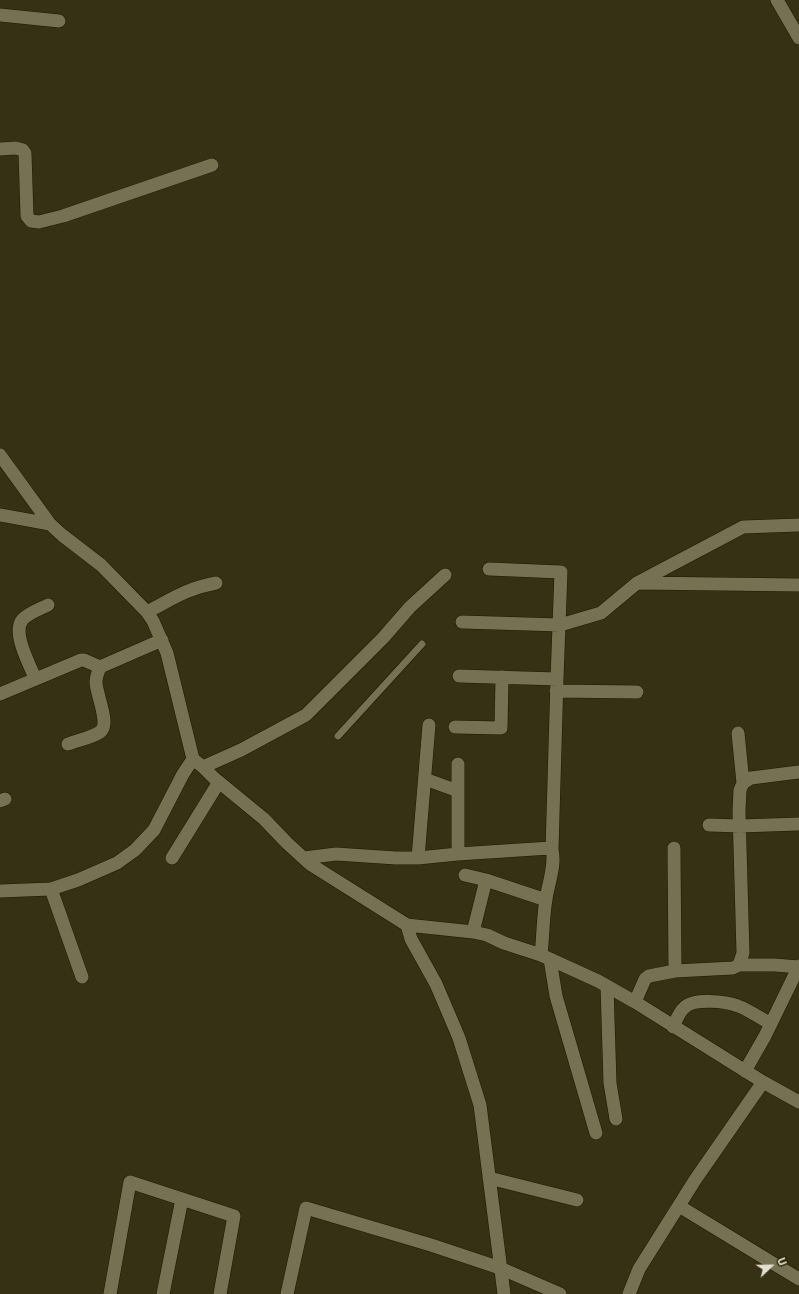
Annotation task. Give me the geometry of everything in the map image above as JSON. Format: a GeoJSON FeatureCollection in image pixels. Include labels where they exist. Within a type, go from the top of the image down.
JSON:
{"type":"FeatureCollection","features":[{"type":"Feature","properties":{"kind":"street"},"geometry":{"type":"LineString","coordinates":[[777,0],[799,38]]}},
{"type":"Feature","properties":{"kind":"street"},"geometry":{"type":"LineString","coordinates":[[0,15],[59,21]]}},
{"type":"Feature","properties":{"kind":"street"},"geometry":{"type":"LineString","coordinates":[[0,149],[16,148],[23,150],[25,153],[27,216],[31,221],[39,222],[63,216],[212,165]]}},
{"type":"Feature","properties":{"kind":"street"},"geometry":{"type":"LineString","coordinates":[[0,455],[50,524],[62,536],[101,565],[147,612],[153,621],[169,660],[192,759],[204,767],[219,782],[264,819],[304,858],[326,874],[407,924],[487,935],[518,948],[546,957],[607,986],[763,1082],[798,1098]]}},
{"type":"Feature","properties":{"kind":"street"},"geometry":{"type":"LineString","coordinates":[[0,515],[50,524]]}},
{"type":"Feature","properties":{"kind":"street"},"geometry":{"type":"LineString","coordinates":[[462,622],[560,625],[601,613],[637,583],[743,528],[799,525]]}},
{"type":"Feature","properties":{"kind":"street"},"geometry":{"type":"LineString","coordinates":[[489,569],[562,572],[557,685],[553,856],[551,878],[546,900],[546,957],[596,1133]]}},
{"type":"Feature","properties":{"kind":"street"},"geometry":{"type":"LineString","coordinates":[[204,767],[241,750],[306,715],[383,638],[410,607],[445,575]]}},
{"type":"Feature","properties":{"kind":"street"},"geometry":{"type":"LineString","coordinates":[[147,612],[185,592],[203,585],[216,583]]}},
{"type":"Feature","properties":{"kind":"street"},"geometry":{"type":"LineString","coordinates":[[637,583],[799,585]]}},
{"type":"Feature","properties":{"kind":"street"},"geometry":{"type":"LineString","coordinates":[[35,678],[20,641],[18,631],[24,618],[48,605]]}},
{"type":"Feature","properties":{"kind":"street"},"geometry":{"type":"LineString","coordinates":[[68,744],[96,735],[102,731],[104,727],[104,716],[96,682],[100,667],[162,640]]}},
{"type":"Feature","properties":{"kind":"street"},"geometry":{"type":"LineString","coordinates":[[0,694],[35,678],[81,660],[100,667]]}},
{"type":"Feature","properties":{"kind":"street"},"geometry":{"type":"LineString","coordinates":[[459,676],[502,677],[557,685],[637,692]]}},
{"type":"Feature","properties":{"kind":"street"},"geometry":{"type":"LineString","coordinates":[[455,727],[501,728],[502,677]]}},
{"type":"Feature","properties":{"kind":"street"},"geometry":{"type":"LineString","coordinates":[[418,858],[429,726]]}},
{"type":"Feature","properties":{"kind":"street"},"geometry":{"type":"LineString","coordinates":[[738,733],[743,783],[740,790],[743,953],[739,965]]}},
{"type":"Feature","properties":{"kind":"street"},"geometry":{"type":"LineString","coordinates":[[0,891],[51,889],[78,880],[117,863],[135,850],[154,830],[192,759]]}},
{"type":"Feature","properties":{"kind":"street"},"geometry":{"type":"LineString","coordinates":[[458,764],[458,854]]}},
{"type":"Feature","properties":{"kind":"street"},"geometry":{"type":"LineString","coordinates":[[743,783],[751,778],[799,772]]}},
{"type":"Feature","properties":{"kind":"street"},"geometry":{"type":"LineString","coordinates":[[425,779],[458,792]]}},
{"type":"Feature","properties":{"kind":"street"},"geometry":{"type":"LineString","coordinates":[[172,858],[219,782]]}},
{"type":"Feature","properties":{"kind":"street"},"geometry":{"type":"LineString","coordinates":[[709,825],[740,826],[799,824]]}},
{"type":"Feature","properties":{"kind":"street"},"geometry":{"type":"LineString","coordinates":[[304,858],[336,854],[418,858],[547,848],[552,850]]}},
{"type":"Feature","properties":{"kind":"street"},"geometry":{"type":"LineString","coordinates":[[674,848],[676,971]]}},
{"type":"Feature","properties":{"kind":"street"},"geometry":{"type":"LineString","coordinates":[[465,875],[486,880],[546,900]]}},
{"type":"Feature","properties":{"kind":"street"},"geometry":{"type":"LineString","coordinates":[[473,932],[486,880]]}},
{"type":"Feature","properties":{"kind":"street"},"geometry":{"type":"LineString","coordinates":[[51,889],[82,977]]}},
{"type":"Feature","properties":{"kind":"street"},"geometry":{"type":"LineString","coordinates":[[407,924],[411,939],[436,984],[459,1038],[480,1105],[504,1294]]}},
{"type":"Feature","properties":{"kind":"street"},"geometry":{"type":"LineString","coordinates":[[635,1002],[647,977],[676,971],[725,969],[733,968],[739,965],[799,967],[771,1024],[745,1071]]}},
{"type":"Feature","properties":{"kind":"street"},"geometry":{"type":"LineString","coordinates":[[607,986],[610,1083],[616,1119]]}},
{"type":"Feature","properties":{"kind":"street"},"geometry":{"type":"LineString","coordinates":[[673,1027],[682,1009],[696,1002],[712,1002],[738,1006],[771,1024]]}},
{"type":"Feature","properties":{"kind":"street"},"geometry":{"type":"LineString","coordinates":[[629,1294],[639,1269],[678,1206],[763,1082]]}},
{"type":"Feature","properties":{"kind":"street"},"geometry":{"type":"LineString","coordinates":[[489,1178],[577,1200]]}},
{"type":"Feature","properties":{"kind":"street"},"geometry":{"type":"LineString","coordinates":[[110,1294],[130,1182],[234,1216],[220,1294]]}},
{"type":"Feature","properties":{"kind":"street"},"geometry":{"type":"LineString","coordinates":[[163,1294],[182,1199]]}},
{"type":"Feature","properties":{"kind":"street"},"geometry":{"type":"LineString","coordinates":[[678,1206],[799,1279]]}},
{"type":"Feature","properties":{"kind":"street"},"geometry":{"type":"LineString","coordinates":[[287,1294],[306,1208],[431,1245],[500,1268],[560,1294]]}},
{"type":"Feature","properties":{"kind":"lane"},"geometry":{"type":"LineString","coordinates":[[338,736],[422,644]]}}]}
